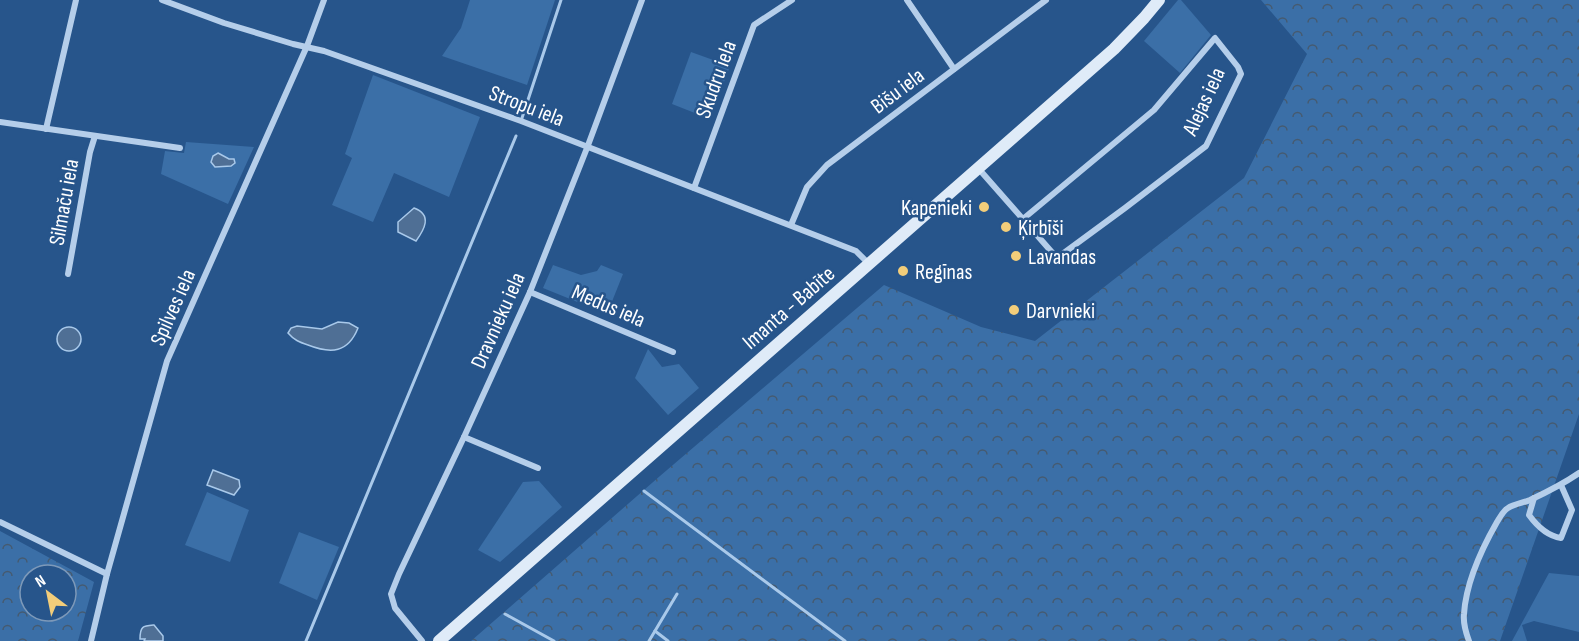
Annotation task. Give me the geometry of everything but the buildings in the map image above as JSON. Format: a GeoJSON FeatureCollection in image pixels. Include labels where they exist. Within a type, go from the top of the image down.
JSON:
{"type":"FeatureCollection","features":[{"type":"Feature","properties":{"kind":"main road","name":"Imanta - Babīte"},"geometry":{"type":"LineString","coordinates":[[439,641],[1114,49],[1159,0]]}},
{"type":"Feature","properties":{"kind":"street"},"geometry":{"type":"LineString","coordinates":[[46,129],[76,0]]}},
{"type":"Feature","properties":{"kind":"street","name":"Stropu iela"},"geometry":{"type":"LineString","coordinates":[[162,0],[224,23],[335,55],[521,121],[856,250],[869,264]]}},
{"type":"Feature","properties":{"kind":"street","name":"Spilves iela"},"geometry":{"type":"LineString","coordinates":[[91,641],[107,574],[167,361],[307,46],[324,0]]}},
{"type":"Feature","properties":{"kind":"street","name":"Dravnieku iela"},"geometry":{"type":"LineString","coordinates":[[422,641],[394,608],[391,594],[530,292],[642,0]]}},
{"type":"Feature","properties":{"kind":"street","name":"Skudru iela"},"geometry":{"type":"LineString","coordinates":[[693,188],[754,25],[792,0]]}},
{"type":"Feature","properties":{"kind":"street"},"geometry":{"type":"LineString","coordinates":[[907,0],[954,69]]}},
{"type":"Feature","properties":{"kind":"street","name":"Bišu iela"},"geometry":{"type":"LineString","coordinates":[[791,225],[807,187],[828,165],[1046,0]]}},
{"type":"Feature","properties":{"kind":"street","name":"Alejas iela"},"geometry":{"type":"LineString","coordinates":[[1215,38],[1241,74],[1206,146],[1056,258],[1023,219],[1154,110],[1215,38]]}},
{"type":"Feature","properties":{"kind":"street","name":"Silmaču iela"},"geometry":{"type":"LineString","coordinates":[[0,122],[180,148]]}},
{"type":"Feature","properties":{"kind":"street","name":"Silmaču iela"},"geometry":{"type":"LineString","coordinates":[[68,274],[94,136]]}},
{"type":"Feature","properties":{"kind":"street"},"geometry":{"type":"LineString","coordinates":[[978,168],[1023,219]]}},
{"type":"Feature","properties":{"kind":"street","name":"Medus iela"},"geometry":{"type":"LineString","coordinates":[[530,292],[674,352]]}},
{"type":"Feature","properties":{"kind":"street"},"geometry":{"type":"LineString","coordinates":[[464,437],[538,468]]}},
{"type":"Feature","properties":{"kind":"street"},"geometry":{"type":"LineString","coordinates":[[1469,641],[1464,625],[1468,591],[1487,539],[1502,514],[1509,507],[1561,485],[1579,473]]}},
{"type":"Feature","properties":{"kind":"street"},"geometry":{"type":"LineString","coordinates":[[1534,498],[1528,515],[1546,532],[1561,538],[1572,510],[1561,485]]}},
{"type":"Feature","properties":{"kind":"street"},"geometry":{"type":"LineString","coordinates":[[0,522],[107,574]]}},
{"type":"Feature","properties":{"kind":"green space"},"geometry":{"type":"Polygon","coordinates":[[[470,0],[555,0],[527,85],[442,56],[461,28],[470,0]]]}},
{"type":"Feature","properties":{"kind":"green space"},"geometry":{"type":"Polygon","coordinates":[[[1178,0],[1181,0],[1211,35],[1180,73],[1144,41],[1178,0]]]}},
{"type":"Feature","properties":{"kind":"green space"},"geometry":{"type":"Polygon","coordinates":[[[1261,0],[1579,0],[1579,414],[1500,641],[471,641],[884,285],[981,327],[1035,341],[1244,178],[1307,54],[1261,0]]]}},
{"type":"Feature","properties":{"kind":"green space"},"geometry":{"type":"Polygon","coordinates":[[[691,52],[730,66],[710,119],[672,104],[691,52]]]}},
{"type":"Feature","properties":{"kind":"green space"},"geometry":{"type":"Polygon","coordinates":[[[373,75],[480,117],[449,197],[394,173],[373,222],[332,205],[352,158],[345,154],[373,75]]]}},
{"type":"Feature","properties":{"kind":"green space"},"geometry":{"type":"Polygon","coordinates":[[[186,142],[254,147],[228,204],[161,174],[165,151],[184,153],[186,142]]]}},
{"type":"Feature","properties":{"kind":"green space"},"geometry":{"type":"Polygon","coordinates":[[[553,265],[581,275],[597,271],[601,265],[623,274],[607,314],[543,288],[553,265]]]}},
{"type":"Feature","properties":{"kind":"green space"},"geometry":{"type":"Polygon","coordinates":[[[648,349],[662,367],[679,364],[699,388],[668,415],[635,378],[648,349]]]}},
{"type":"Feature","properties":{"kind":"green space"},"geometry":{"type":"Polygon","coordinates":[[[539,481],[562,507],[500,562],[478,550],[523,482],[539,481]]]}},
{"type":"Feature","properties":{"kind":"green space"},"geometry":{"type":"Polygon","coordinates":[[[207,492],[249,510],[230,562],[185,545],[207,492]]]}},
{"type":"Feature","properties":{"kind":"green space"},"geometry":{"type":"Polygon","coordinates":[[[0,531],[59,563],[18,563],[18,623],[78,623],[78,573],[94,582],[78,641],[0,641],[0,531]]]}},
{"type":"Feature","properties":{"kind":"green space"},"geometry":{"type":"Polygon","coordinates":[[[299,532],[339,547],[317,600],[279,583],[299,532]]]}},
{"type":"Feature","properties":{"kind":"green space"},"geometry":{"type":"Polygon","coordinates":[[[1549,573],[1579,576],[1579,632],[1534,621],[1522,625],[1527,641],[1512,641],[1549,573]]]}},
{"type":"Feature","properties":{"kind":"shaded area"},"geometry":{"type":"Polygon","coordinates":[[[218,153],[234,159],[235,163],[231,166],[215,167],[211,162],[213,156],[218,153]]]}},
{"type":"Feature","properties":{"kind":"shaded area"},"geometry":{"type":"Polygon","coordinates":[[[414,208],[420,211],[425,219],[424,228],[416,241],[398,232],[398,222],[414,208]]]}},
{"type":"Feature","properties":{"kind":"shaded area"},"geometry":{"type":"Polygon","coordinates":[[[338,322],[349,323],[358,328],[349,342],[338,349],[316,348],[297,340],[288,333],[291,328],[297,326],[322,329],[338,322]]]}},
{"type":"Feature","properties":{"kind":"shaded area"},"geometry":{"type":"Polygon","coordinates":[[[69,327],[74,328],[80,334],[80,344],[74,350],[69,351],[64,350],[58,344],[57,339],[58,334],[64,328],[69,327]]]}},
{"type":"Feature","properties":{"kind":"shaded area"},"geometry":{"type":"Polygon","coordinates":[[[213,470],[239,480],[240,487],[234,495],[207,485],[213,470]]]}},
{"type":"Feature","properties":{"kind":"shaded area"},"geometry":{"type":"Polygon","coordinates":[[[154,625],[163,636],[163,641],[140,639],[143,628],[154,625]]]}},
{"type":"Feature","properties":{"kind":"waterway"},"geometry":{"type":"LineString","coordinates":[[521,121],[561,0]]}},
{"type":"Feature","properties":{"kind":"waterway"},"geometry":{"type":"LineString","coordinates":[[306,641],[516,136]]}},
{"type":"Feature","properties":{"kind":"waterway"},"geometry":{"type":"LineString","coordinates":[[644,491],[845,641]]}},
{"type":"Feature","properties":{"kind":"waterway"},"geometry":{"type":"LineString","coordinates":[[649,641],[677,594]]}},
{"type":"Feature","properties":{"kind":"waterway"},"geometry":{"type":"LineString","coordinates":[[505,614],[554,641]]}},
{"type":"Feature","properties":{"kind":"waterway"},"geometry":{"type":"LineString","coordinates":[[655,631],[668,641]]}},
{"type":"Feature","properties":{"kind":"place","name":"Kapenieki"},"geometry":{"type":"Point","coordinates":[984,207]}},
{"type":"Feature","properties":{"kind":"place","name":"Ķirbīši"},"geometry":{"type":"Point","coordinates":[1006,227]}},
{"type":"Feature","properties":{"kind":"place","name":"Lavandas"},"geometry":{"type":"Point","coordinates":[1016,256]}},
{"type":"Feature","properties":{"kind":"place","name":"Regīnas"},"geometry":{"type":"Point","coordinates":[903,271]}},
{"type":"Feature","properties":{"kind":"place","name":"Darvnieki"},"geometry":{"type":"Point","coordinates":[1014,310]}}]}
